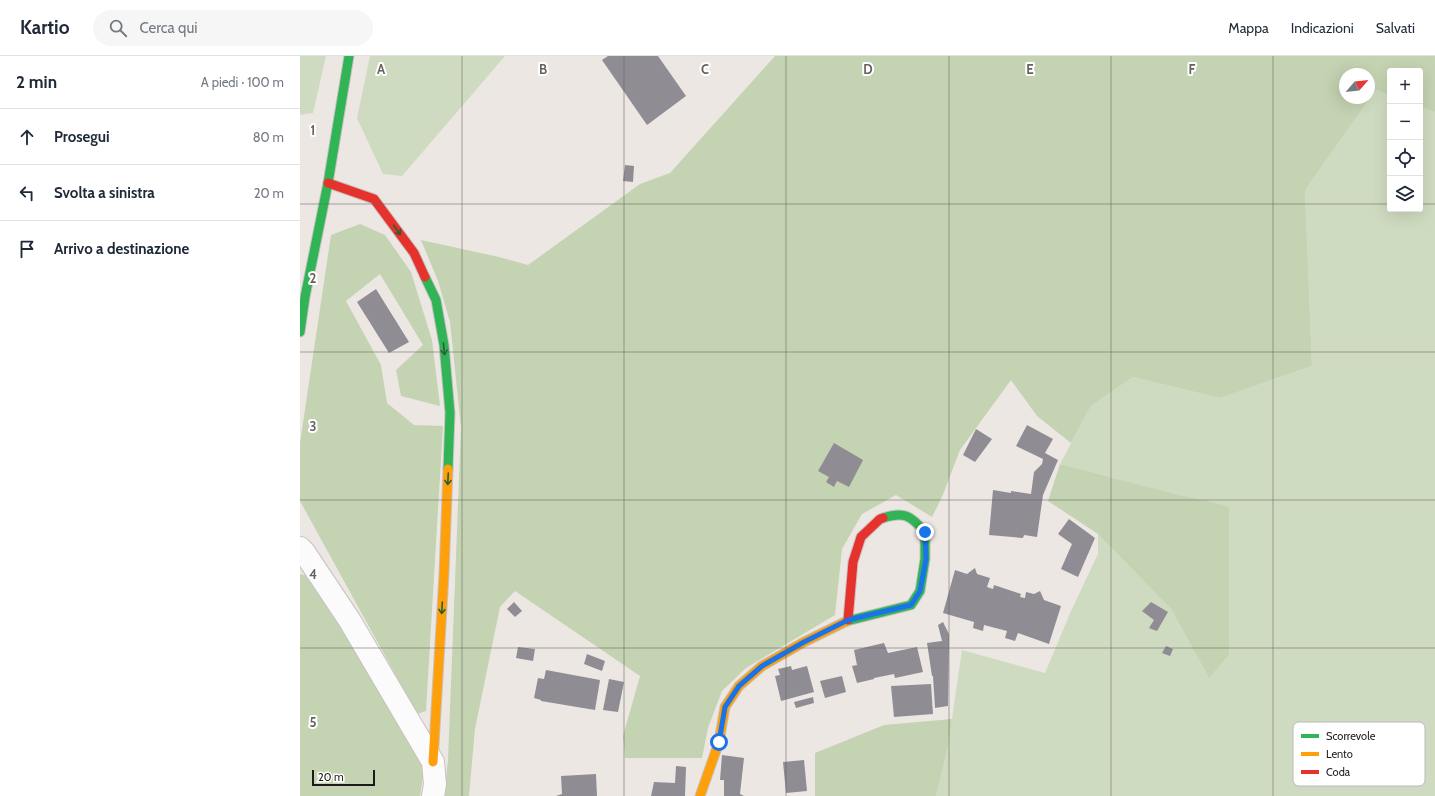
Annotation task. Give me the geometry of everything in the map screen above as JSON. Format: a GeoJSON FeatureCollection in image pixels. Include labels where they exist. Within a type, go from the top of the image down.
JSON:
{"type":"FeatureCollection","features":[{"type":"Feature","properties":{"kind":"street"},"geometry":{"type":"LineString","coordinates":[[300,332],[305,297],[328,183],[350,56]]}},
{"type":"Feature","properties":{"kind":"street"},"geometry":{"type":"LineString","coordinates":[[328,183],[374,198],[414,252],[436,300],[444,345],[450,413],[450,454],[434,762],[435,784],[433,796]]}},
{"type":"Feature","properties":{"kind":"street"},"geometry":{"type":"LineString","coordinates":[[700,796],[719,742],[725,707],[739,686],[762,666],[804,642],[848,620],[911,605],[920,591],[926,559],[925,532],[913,518],[895,514],[880,519],[861,537],[854,562],[848,620]]}},
{"type":"Feature","properties":{"kind":"street"},"geometry":{"type":"LineString","coordinates":[[300,548],[350,621],[434,762]]}},
{"type":"Feature","properties":{"kind":"green space"},"geometry":{"type":"Polygon","coordinates":[[[300,56],[326,56],[313,113],[300,115],[300,56]]]}},
{"type":"Feature","properties":{"kind":"green space"},"geometry":{"type":"Polygon","coordinates":[[[370,56],[505,56],[402,176],[383,174],[357,118],[370,56]]]}},
{"type":"Feature","properties":{"kind":"green space"},"geometry":{"type":"Polygon","coordinates":[[[775,56],[1435,56],[1435,112],[1423,107],[1423,68],[1387,68],[1387,94],[1376,90],[1375,91],[1375,68],[1339,68],[1339,104],[1366,104],[1305,190],[1312,366],[1220,398],[1133,377],[1091,406],[1071,443],[1037,416],[1011,380],[960,450],[942,497],[932,517],[896,495],[862,514],[842,549],[835,615],[746,668],[722,691],[708,728],[702,758],[625,758],[623,736],[640,676],[515,591],[500,607],[475,729],[469,796],[444,796],[448,760],[461,428],[450,322],[438,281],[421,240],[528,265],[640,184],[670,173],[775,56]]]}},
{"type":"Feature","properties":{"kind":"green space"},"geometry":{"type":"Polygon","coordinates":[[[1376,90],[1387,94],[1387,212],[1423,212],[1423,107],[1435,112],[1435,796],[936,796],[948,746],[962,650],[1045,673],[1071,611],[1098,554],[1098,534],[1171,609],[1209,678],[1204,500],[1060,464],[1091,406],[1133,377],[1220,398],[1312,366],[1305,190],[1366,104],[1375,104],[1376,90]]]}},
{"type":"Feature","properties":{"kind":"green space"},"geometry":{"type":"Polygon","coordinates":[[[360,224],[385,235],[411,272],[432,340],[440,406],[401,396],[396,370],[423,345],[380,274],[346,301],[381,365],[387,403],[414,425],[443,426],[426,711],[417,714],[300,501],[300,443],[331,235],[360,224]]]}},
{"type":"Feature","properties":{"kind":"green space"},"geometry":{"type":"Polygon","coordinates":[[[1060,464],[1229,507],[1229,654],[1209,678],[1171,609],[1098,534],[1048,501],[1060,464]]]}},
{"type":"Feature","properties":{"kind":"green space"},"geometry":{"type":"Polygon","coordinates":[[[300,574],[311,577],[425,764],[420,796],[300,796],[300,574]]]}},
{"type":"Feature","properties":{"kind":"green space"},"geometry":{"type":"Polygon","coordinates":[[[952,719],[948,746],[936,796],[815,796],[815,753],[884,725],[952,719]]]}},
{"type":"Feature","properties":{"kind":"building"},"geometry":{"type":"Polygon","coordinates":[[[608,56],[658,56],[686,96],[647,125],[602,60],[608,56]]]}},
{"type":"Feature","properties":{"kind":"building"},"geometry":{"type":"Polygon","coordinates":[[[625,165],[634,166],[633,182],[623,181],[625,165]]]}},
{"type":"Feature","properties":{"kind":"building"},"geometry":{"type":"Polygon","coordinates":[[[376,289],[409,342],[389,353],[357,302],[376,289]]]}},
{"type":"Feature","properties":{"kind":"building"},"geometry":{"type":"Polygon","coordinates":[[[1027,425],[1053,439],[1045,453],[1058,460],[1043,495],[1037,537],[1024,535],[1023,538],[989,535],[993,490],[1031,494],[1034,472],[1042,464],[1043,459],[1016,446],[1027,425]]]}},
{"type":"Feature","properties":{"kind":"building"},"geometry":{"type":"Polygon","coordinates":[[[976,429],[992,439],[975,462],[963,455],[976,429]]]}},
{"type":"Feature","properties":{"kind":"building"},"geometry":{"type":"Polygon","coordinates":[[[834,443],[863,460],[849,487],[837,481],[834,487],[826,482],[829,477],[818,471],[834,443]]]}},
{"type":"Feature","properties":{"kind":"building"},"geometry":{"type":"Polygon","coordinates":[[[1069,519],[1095,538],[1078,577],[1061,569],[1072,544],[1058,534],[1069,519]]]}},
{"type":"Feature","properties":{"kind":"building"},"geometry":{"type":"Polygon","coordinates":[[[975,568],[977,574],[990,578],[987,587],[993,589],[994,585],[1021,594],[1020,597],[1025,598],[1026,592],[1034,594],[1040,591],[1044,600],[1061,606],[1049,644],[1018,633],[1015,641],[1005,638],[1007,631],[984,625],[983,631],[973,628],[974,622],[943,613],[955,570],[967,574],[975,568]]]}},
{"type":"Feature","properties":{"kind":"building"},"geometry":{"type":"Polygon","coordinates":[[[514,602],[522,611],[515,617],[507,609],[514,602]]]}},
{"type":"Feature","properties":{"kind":"building"},"geometry":{"type":"Polygon","coordinates":[[[1151,602],[1168,612],[1157,631],[1149,628],[1154,620],[1142,611],[1151,602]]]}},
{"type":"Feature","properties":{"kind":"building"},"geometry":{"type":"Polygon","coordinates":[[[943,622],[949,634],[948,706],[935,708],[933,676],[927,643],[942,641],[938,625],[943,622]]]}},
{"type":"Feature","properties":{"kind":"building"},"geometry":{"type":"Polygon","coordinates":[[[884,643],[888,653],[917,647],[923,672],[895,678],[894,674],[857,683],[852,666],[857,665],[854,650],[884,643]]]}},
{"type":"Feature","properties":{"kind":"building"},"geometry":{"type":"Polygon","coordinates":[[[1166,646],[1173,649],[1170,656],[1162,653],[1166,646]]]}},
{"type":"Feature","properties":{"kind":"building"},"geometry":{"type":"Polygon","coordinates":[[[518,647],[535,649],[533,661],[516,658],[518,647]]]}},
{"type":"Feature","properties":{"kind":"building"},"geometry":{"type":"Polygon","coordinates":[[[587,654],[605,661],[602,671],[584,664],[587,654]]]}},
{"type":"Feature","properties":{"kind":"building"},"geometry":{"type":"Polygon","coordinates":[[[791,666],[792,670],[807,666],[814,692],[781,701],[775,676],[780,675],[778,669],[791,666]]]}},
{"type":"Feature","properties":{"kind":"building"},"geometry":{"type":"Polygon","coordinates":[[[546,670],[600,680],[595,710],[541,701],[534,698],[538,678],[544,679],[546,670]]]}},
{"type":"Feature","properties":{"kind":"building"},"geometry":{"type":"Polygon","coordinates":[[[842,676],[846,692],[825,698],[820,681],[842,676]]]}},
{"type":"Feature","properties":{"kind":"building"},"geometry":{"type":"Polygon","coordinates":[[[609,679],[624,682],[618,712],[603,710],[609,679]]]}},
{"type":"Feature","properties":{"kind":"building"},"geometry":{"type":"Polygon","coordinates":[[[931,684],[933,714],[894,717],[891,686],[931,684]]]}},
{"type":"Feature","properties":{"kind":"building"},"geometry":{"type":"Polygon","coordinates":[[[813,697],[814,703],[796,708],[794,702],[813,697]]]}},
{"type":"Feature","properties":{"kind":"building"},"geometry":{"type":"Polygon","coordinates":[[[722,755],[744,758],[740,794],[744,796],[724,796],[724,780],[720,780],[722,755]]]}},
{"type":"Feature","properties":{"kind":"building"},"geometry":{"type":"Polygon","coordinates":[[[804,760],[807,791],[786,793],[783,762],[804,760]]]}},
{"type":"Feature","properties":{"kind":"building"},"geometry":{"type":"Polygon","coordinates":[[[676,766],[686,767],[685,796],[651,796],[654,782],[675,783],[676,766]]]}},
{"type":"Feature","properties":{"kind":"building"},"geometry":{"type":"Polygon","coordinates":[[[596,774],[597,796],[556,796],[562,794],[561,776],[596,774]]]}},
{"type":"Feature","properties":{"kind":"traffic: fast"},"geometry":{"type":"LineString","coordinates":[[300,332],[305,297],[328,183],[349,56]]}},
{"type":"Feature","properties":{"kind":"traffic: fast"},"geometry":{"type":"LineString","coordinates":[[425,277],[436,300],[444,345],[450,413],[448,469]]}},
{"type":"Feature","properties":{"kind":"traffic: fast"},"geometry":{"type":"LineString","coordinates":[[847,621],[911,605],[920,591],[925,559],[925,532],[916,522],[907,516],[897,515],[883,518]]}},
{"type":"Feature","properties":{"kind":"traffic: slow"},"geometry":{"type":"LineString","coordinates":[[433,762],[444,574],[448,469]]}},
{"type":"Feature","properties":{"kind":"traffic: slow"},"geometry":{"type":"LineString","coordinates":[[700,796],[719,742],[725,707],[739,686],[762,666],[804,642],[847,621]]}},
{"type":"Feature","properties":{"kind":"traffic: jam"},"geometry":{"type":"LineString","coordinates":[[328,183],[374,199],[414,253],[425,277]]}},
{"type":"Feature","properties":{"kind":"traffic: jam"},"geometry":{"type":"LineString","coordinates":[[848,620],[853,562],[861,537],[880,519],[883,518]]}},
{"type":"Feature","properties":{"kind":"route"},"geometry":{"type":"LineString","coordinates":[[719,742],[725,707],[739,686],[762,666],[804,642],[848,620],[911,605],[920,591],[926,559],[925,532]]}}]}
